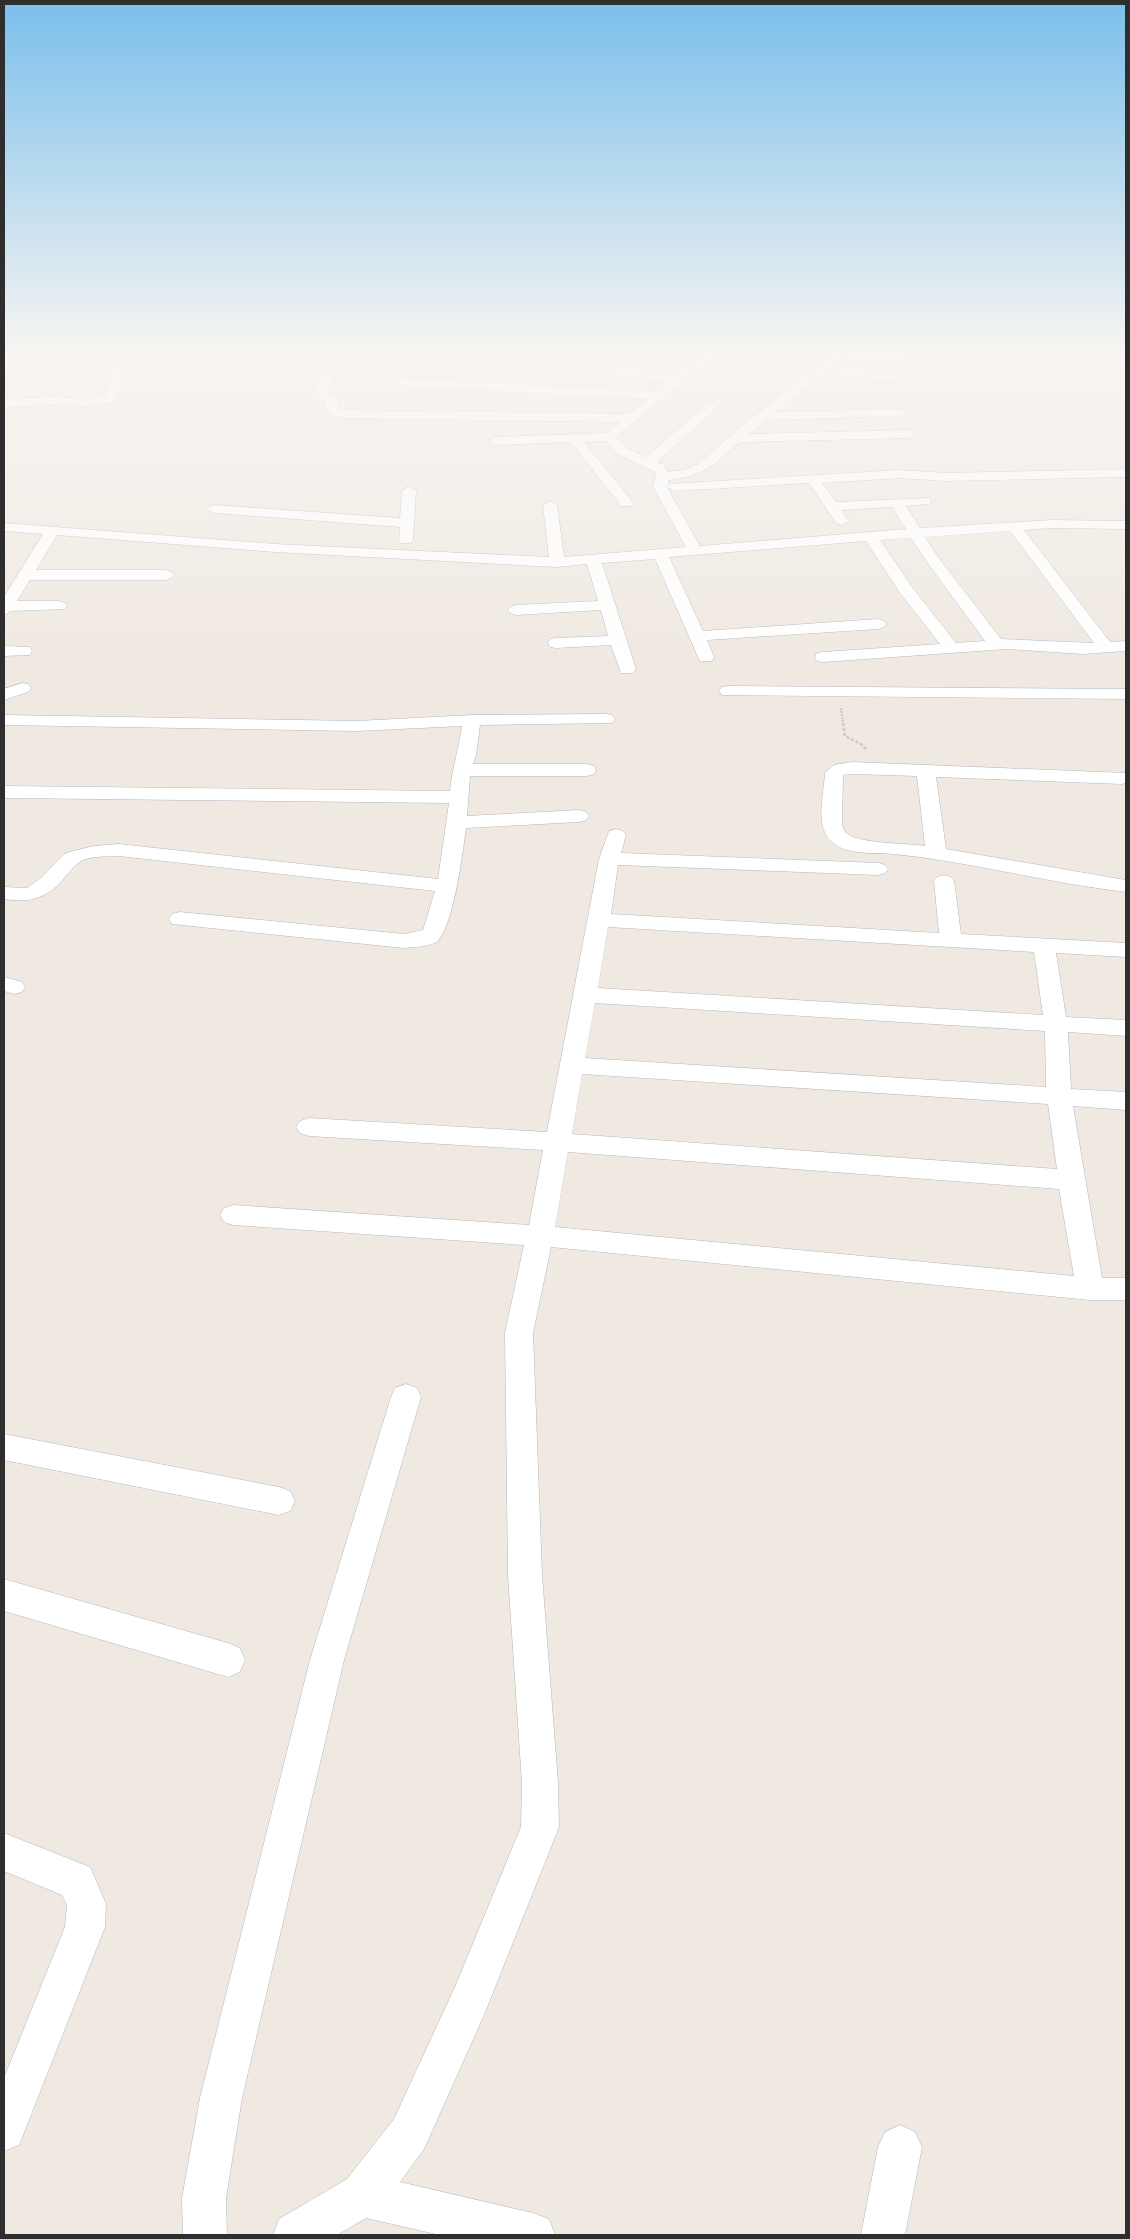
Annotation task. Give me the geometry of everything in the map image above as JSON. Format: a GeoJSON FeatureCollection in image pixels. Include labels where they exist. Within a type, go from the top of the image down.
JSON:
{"type":"FeatureCollection","features":[{"type":"Feature","properties":{"kind":"street"},"geometry":{"type":"LineString","coordinates":[[589,456],[626,503]]}},
{"type":"Feature","properties":{"kind":"street"},"geometry":{"type":"LineString","coordinates":[[635,456],[660,468],[661,481],[695,550]]}},
{"type":"Feature","properties":{"kind":"street"},"geometry":{"type":"LineString","coordinates":[[649,462],[655,456]]}},
{"type":"Feature","properties":{"kind":"street"},"geometry":{"type":"LineString","coordinates":[[661,481],[696,472],[715,456]]}},
{"type":"Feature","properties":{"kind":"street"},"geometry":{"type":"LineString","coordinates":[[872,463],[880,475]]}},
{"type":"Feature","properties":{"kind":"street"},"geometry":{"type":"LineString","coordinates":[[661,481],[813,479],[923,474],[945,477],[1126,473]]}},
{"type":"Feature","properties":{"kind":"street"},"geometry":{"type":"LineString","coordinates":[[813,479],[842,521]]}},
{"type":"Feature","properties":{"kind":"street"},"geometry":{"type":"LineString","coordinates":[[404,554],[409,491]]}},
{"type":"Feature","properties":{"kind":"street"},"geometry":{"type":"LineString","coordinates":[[832,506],[924,501]]}},
{"type":"Feature","properties":{"kind":"street"},"geometry":{"type":"LineString","coordinates":[[896,502],[915,533],[997,645]]}},
{"type":"Feature","properties":{"kind":"street"},"geometry":{"type":"LineString","coordinates":[[550,505],[557,562]]}},
{"type":"Feature","properties":{"kind":"street"},"geometry":{"type":"LineString","coordinates":[[214,509],[299,510],[407,523]]}},
{"type":"Feature","properties":{"kind":"street"},"geometry":{"type":"LineString","coordinates":[[275,548],[299,510]]}},
{"type":"Feature","properties":{"kind":"street"},"geometry":{"type":"LineString","coordinates":[[4,527],[275,548],[557,562],[915,533],[1052,524],[1126,525]]}},
{"type":"Feature","properties":{"kind":"street"},"geometry":{"type":"LineString","coordinates":[[1014,527],[1106,648]]}},
{"type":"Feature","properties":{"kind":"street"},"geometry":{"type":"LineString","coordinates":[[5,608],[52,531]]}},
{"type":"Feature","properties":{"kind":"street"},"geometry":{"type":"LineString","coordinates":[[870,537],[906,590],[952,648]]}},
{"type":"Feature","properties":{"kind":"street"},"geometry":{"type":"LineString","coordinates":[[660,553],[706,658]]}},
{"type":"Feature","properties":{"kind":"street"},"geometry":{"type":"LineString","coordinates":[[593,559],[627,669]]}},
{"type":"Feature","properties":{"kind":"street"},"geometry":{"type":"LineString","coordinates":[[25,575],[166,575]]}},
{"type":"Feature","properties":{"kind":"street"},"geometry":{"type":"LineString","coordinates":[[516,610],[607,605]]}},
{"type":"Feature","properties":{"kind":"street"},"geometry":{"type":"LineString","coordinates":[[5,608],[59,606]]}},
{"type":"Feature","properties":{"kind":"street"},"geometry":{"type":"LineString","coordinates":[[696,636],[878,624]]}},
{"type":"Feature","properties":{"kind":"street"},"geometry":{"type":"LineString","coordinates":[[556,643],[618,640]]}},
{"type":"Feature","properties":{"kind":"street"},"geometry":{"type":"LineString","coordinates":[[823,657],[997,645],[1126,647]]}},
{"type":"Feature","properties":{"kind":"street"},"geometry":{"type":"LineString","coordinates":[[4,651],[24,651]]}},
{"type":"Feature","properties":{"kind":"street"},"geometry":{"type":"LineString","coordinates":[[4,695],[22,688]]}},
{"type":"Feature","properties":{"kind":"street"},"geometry":{"type":"LineString","coordinates":[[728,691],[1126,694]]}},
{"type":"Feature","properties":{"kind":"street"},"geometry":{"type":"LineString","coordinates":[[4,720],[357,726],[472,720],[606,719]]}},
{"type":"Feature","properties":{"kind":"street"},"geometry":{"type":"LineString","coordinates":[[180,919],[404,941],[416,941],[433,934],[447,886],[457,823],[461,770],[467,755],[472,720]]}},
{"type":"Feature","properties":{"kind":"street"},"geometry":{"type":"LineString","coordinates":[[1125,783],[867,768],[840,769],[834,773],[832,826],[836,834],[847,842],[860,845],[936,853],[1073,879],[1126,886]]}},
{"type":"Feature","properties":{"kind":"street"},"geometry":{"type":"LineString","coordinates":[[461,770],[587,770]]}},
{"type":"Feature","properties":{"kind":"street"},"geometry":{"type":"LineString","coordinates":[[926,771],[936,853]]}},
{"type":"Feature","properties":{"kind":"street"},"geometry":{"type":"LineString","coordinates":[[4,792],[460,797]]}},
{"type":"Feature","properties":{"kind":"street"},"geometry":{"type":"LineString","coordinates":[[457,823],[579,816]]}},
{"type":"Feature","properties":{"kind":"street"},"geometry":{"type":"LineString","coordinates":[[295,2235],[363,2195],[408,2134],[470,2001],[540,1827],[540,1783],[525,1576],[519,1333],[540,1236],[609,859],[616,835]]}},
{"type":"Feature","properties":{"kind":"street"},"geometry":{"type":"LineString","coordinates":[[4,893],[18,897],[31,896],[70,859],[90,852],[112,850],[447,886]]}},
{"type":"Feature","properties":{"kind":"street"},"geometry":{"type":"LineString","coordinates":[[609,859],[878,869]]}},
{"type":"Feature","properties":{"kind":"street"},"geometry":{"type":"LineString","coordinates":[[944,881],[951,940]]}},
{"type":"Feature","properties":{"kind":"street"},"geometry":{"type":"LineString","coordinates":[[599,920],[1126,950]]}},
{"type":"Feature","properties":{"kind":"street"},"geometry":{"type":"LineString","coordinates":[[1044,946],[1056,1025],[1060,1097],[1071,1180],[1090,1289]]}},
{"type":"Feature","properties":{"kind":"street"},"geometry":{"type":"LineString","coordinates":[[584,995],[1126,1028]]}},
{"type":"Feature","properties":{"kind":"street"},"geometry":{"type":"LineString","coordinates":[[571,1065],[1126,1101]]}},
{"type":"Feature","properties":{"kind":"street"},"geometry":{"type":"LineString","coordinates":[[309,1127],[557,1142],[1071,1180]]}},
{"type":"Feature","properties":{"kind":"street"},"geometry":{"type":"LineString","coordinates":[[232,1215],[540,1236],[1090,1289],[1126,1289]]}},
{"type":"Feature","properties":{"kind":"street"},"geometry":{"type":"LineString","coordinates":[[205,2235],[204,2198],[222,2098],[327,1660],[406,1397]]}},
{"type":"Feature","properties":{"kind":"street"},"geometry":{"type":"LineString","coordinates":[[4,1447],[279,1502]]}},
{"type":"Feature","properties":{"kind":"street"},"geometry":{"type":"LineString","coordinates":[[4,1595],[228,1660]]}},
{"type":"Feature","properties":{"kind":"street"},"geometry":{"type":"LineString","coordinates":[[4,1852],[76,1881],[87,1904],[84,1927],[72,1963],[4,2130]]}},
{"type":"Feature","properties":{"kind":"street"},"geometry":{"type":"LineString","coordinates":[[883,2235],[900,2147]]}},
{"type":"Feature","properties":{"kind":"street"},"geometry":{"type":"LineString","coordinates":[[363,2195],[533,2235]]}},
{"type":"Feature","properties":{"kind":"path"},"geometry":{"type":"LineString","coordinates":[[839,692],[845,736],[866,748],[867,768]]}}]}
